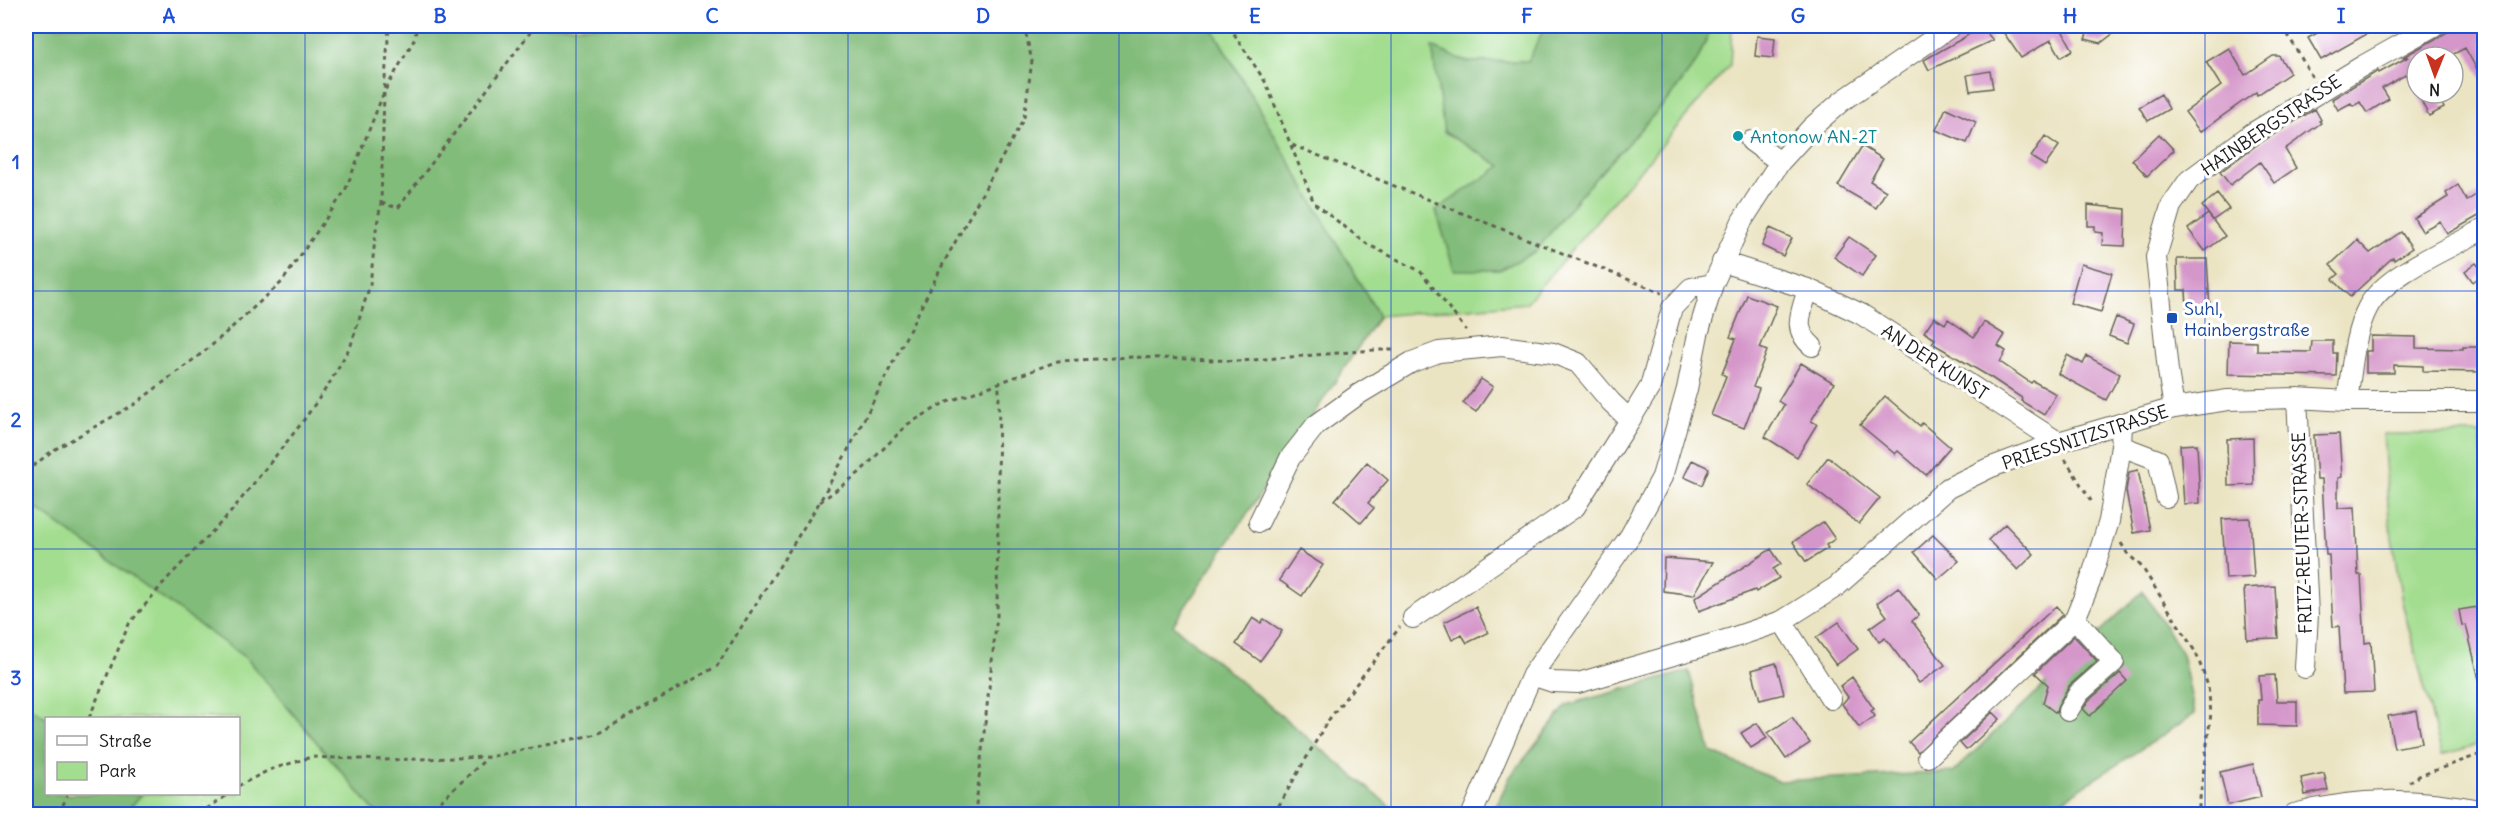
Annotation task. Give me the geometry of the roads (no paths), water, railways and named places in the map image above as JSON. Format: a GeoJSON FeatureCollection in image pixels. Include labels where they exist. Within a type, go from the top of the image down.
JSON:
{"type":"FeatureCollection","features":[{"type":"Feature","properties":{"kind":"street"},"geometry":{"type":"LineString","coordinates":[[1472,814],[1532,675],[1630,536],[1662,477],[1713,284],[1742,221],[1780,162],[1812,127],[1842,101],[1952,26]]}},
{"type":"Feature","properties":{"kind":"street","name":"HAINBERGSTRASSE"},"geometry":{"type":"LineString","coordinates":[[2174,408],[2156,257],[2171,206],[2189,180],[2251,134],[2434,26]]}},
{"type":"Feature","properties":{"kind":"street"},"geometry":{"type":"LineString","coordinates":[[1751,141],[1780,162]]}},
{"type":"Feature","properties":{"kind":"street"},"geometry":{"type":"LineString","coordinates":[[2347,401],[2357,339],[2369,305],[2390,280],[2484,229]]}},
{"type":"Feature","properties":{"kind":"street","name":"AN DER KUNST"},"geometry":{"type":"LineString","coordinates":[[1722,262],[1808,289],[1861,314],[2058,442]]}},
{"type":"Feature","properties":{"kind":"street"},"geometry":{"type":"LineString","coordinates":[[1413,618],[1575,507],[1650,387],[1672,308],[1691,288],[1713,284]]}},
{"type":"Feature","properties":{"kind":"street"},"geometry":{"type":"LineString","coordinates":[[1808,289],[1799,324],[1802,337],[1812,346]]}},
{"type":"Feature","properties":{"kind":"street"},"geometry":{"type":"LineString","coordinates":[[1259,522],[1290,458],[1316,425],[1359,394],[1412,362],[1439,352],[1503,346],[1553,353],[1578,363],[1611,402],[1630,420]]}},
{"type":"Feature","properties":{"kind":"street","name":"PRIESSNITZSTRASSE"},"geometry":{"type":"LineString","coordinates":[[1532,675],[1553,681],[1578,682],[1732,638],[1782,621],[1836,587],[1948,488],[1989,468],[2058,442],[2174,408],[2228,400],[2297,398],[2347,401],[2484,401]]}},
{"type":"Feature","properties":{"kind":"street","name":"FRITZ-REUTER-STRASSE"},"geometry":{"type":"LineString","coordinates":[[2297,398],[2308,614],[2305,668]]}},
{"type":"Feature","properties":{"kind":"street"},"geometry":{"type":"LineString","coordinates":[[1928,758],[2075,619],[2090,582],[2109,520],[2121,446],[2122,424]]}},
{"type":"Feature","properties":{"kind":"street"},"geometry":{"type":"LineString","coordinates":[[2121,446],[2158,460],[2166,498]]}},
{"type":"Feature","properties":{"kind":"street"},"geometry":{"type":"LineString","coordinates":[[2068,711],[2079,693],[2114,662],[2075,619]]}},
{"type":"Feature","properties":{"kind":"street"},"geometry":{"type":"LineString","coordinates":[[1782,621],[1831,699]]}},
{"type":"Feature","properties":{"kind":"street"},"geometry":{"type":"LineString","coordinates":[[2294,814],[2335,804],[2396,799],[2445,803],[2484,811]]}},
{"type":"Feature","properties":{"kind":"waterway"},"geometry":{"type":"LineString","coordinates":[[2363,814],[2374,812],[2425,814]]}},
{"type":"Feature","properties":{"kind":"place","name":"Antonow AN-2T"},"geometry":{"type":"Point","coordinates":[1738,136]}},
{"type":"Feature","properties":{"kind":"place","name":"Suhl, Hainbergstraße"},"geometry":{"type":"Point","coordinates":[2172,318]}}]}
